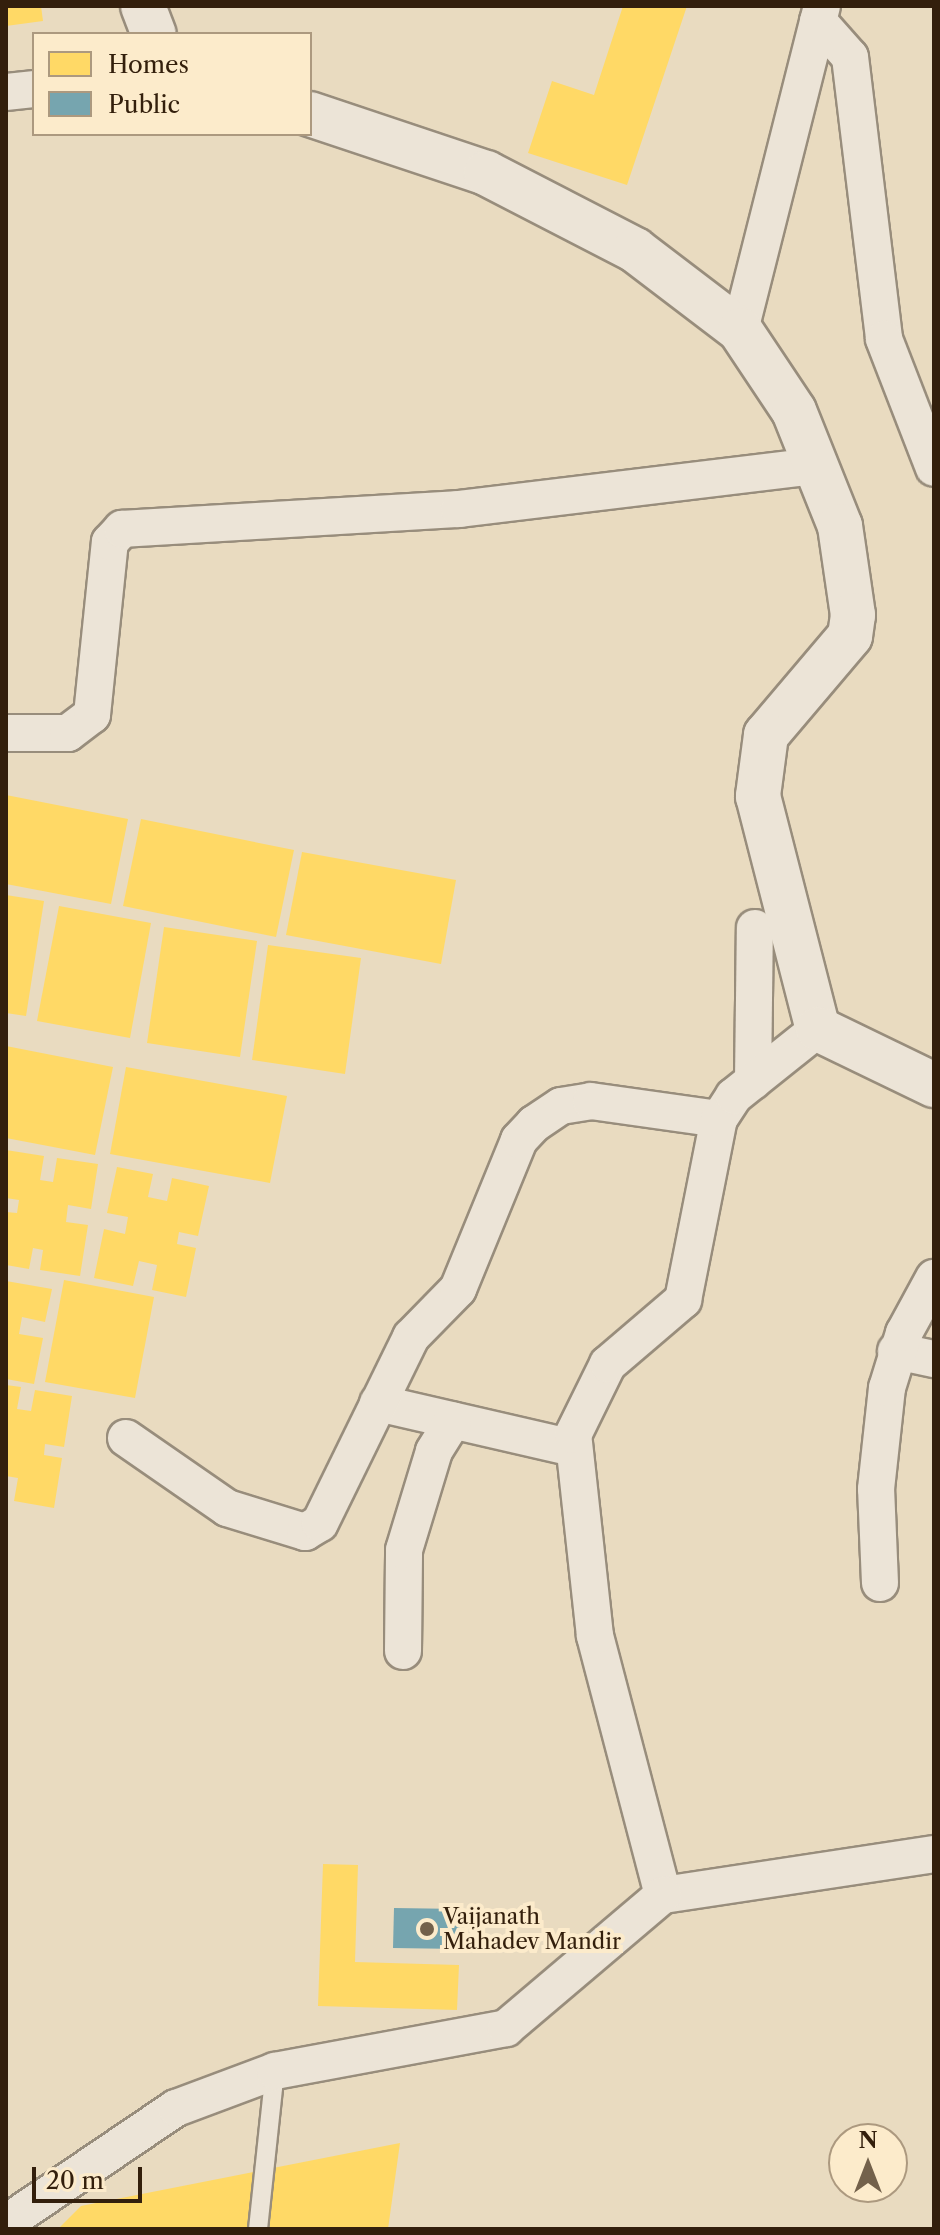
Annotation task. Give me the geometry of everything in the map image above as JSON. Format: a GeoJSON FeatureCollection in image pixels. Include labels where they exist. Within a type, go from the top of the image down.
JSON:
{"type":"FeatureCollection","features":[{"type":"Feature","properties":{"kind":"street"},"geometry":{"type":"LineString","coordinates":[[143,6],[153,32]]}},
{"type":"Feature","properties":{"kind":"street"},"geometry":{"type":"LineString","coordinates":[[740,330],[820,13]]}},
{"type":"Feature","properties":{"kind":"street"},"geometry":{"type":"LineString","coordinates":[[820,13],[850,57],[884,339],[934,468]]}},
{"type":"Feature","properties":{"kind":"street"},"geometry":{"type":"LineString","coordinates":[[312,115],[486,173],[635,250],[740,330],[794,411],[840,526],[852,625],[766,735],[758,796],[818,1029],[934,1085]]}},
{"type":"Feature","properties":{"kind":"street"},"geometry":{"type":"LineString","coordinates":[[6,733],[68,733],[92,715],[110,542],[122,529],[459,509],[814,466]]}},
{"type":"Feature","properties":{"kind":"street"},"geometry":{"type":"LineString","coordinates":[[753,1081],[755,928]]}},
{"type":"Feature","properties":{"kind":"street"},"geometry":{"type":"LineString","coordinates":[[663,1895],[595,1636],[573,1448],[579,1413],[608,1364],[683,1300],[719,1119],[753,1081],[818,1029]]}},
{"type":"Feature","properties":{"kind":"street"},"geometry":{"type":"LineString","coordinates":[[126,1438],[227,1508],[305,1532],[320,1523],[411,1337],[458,1289],[519,1140],[534,1124],[561,1106],[591,1101],[719,1119]]}},
{"type":"Feature","properties":{"kind":"street"},"geometry":{"type":"LineString","coordinates":[[880,1583],[876,1489],[896,1351],[934,1278]]}},
{"type":"Feature","properties":{"kind":"street"},"geometry":{"type":"LineString","coordinates":[[896,1351],[934,1359]]}},
{"type":"Feature","properties":{"kind":"street"},"geometry":{"type":"LineString","coordinates":[[378,1403],[573,1448]]}},
{"type":"Feature","properties":{"kind":"street"},"geometry":{"type":"LineString","coordinates":[[403,1651],[404,1550],[434,1451],[453,1420]]}},
{"type":"Feature","properties":{"kind":"street"},"geometry":{"type":"LineString","coordinates":[[6,2223],[176,2108],[275,2071],[506,2028],[663,1895],[934,1854]]}},
{"type":"Feature","properties":{"kind":"lane"},"geometry":{"type":"LineString","coordinates":[[258,2229],[275,2071]]}},
{"type":"Feature","properties":{"kind":"building: Homes"},"geometry":{"type":"Polygon","coordinates":[[[6,6],[41,6],[43,21],[6,26],[6,6]]]}},
{"type":"Feature","properties":{"kind":"building: Homes"},"geometry":{"type":"Polygon","coordinates":[[[623,6],[687,6],[627,185],[528,153],[552,81],[594,95],[623,6]]]}},
{"type":"Feature","properties":{"kind":"building: Homes"},"geometry":{"type":"Polygon","coordinates":[[[6,795],[128,819],[111,904],[6,884],[6,795]]]}},
{"type":"Feature","properties":{"kind":"building: Homes"},"geometry":{"type":"Polygon","coordinates":[[[141,819],[294,850],[276,937],[123,906],[141,819]]]}},
{"type":"Feature","properties":{"kind":"building: Homes"},"geometry":{"type":"Polygon","coordinates":[[[302,852],[456,880],[441,964],[286,935],[302,852]]]}},
{"type":"Feature","properties":{"kind":"building: Homes"},"geometry":{"type":"Polygon","coordinates":[[[6,895],[44,901],[26,1016],[6,1013],[6,895]]]}},
{"type":"Feature","properties":{"kind":"building: Homes"},"geometry":{"type":"Polygon","coordinates":[[[59,906],[151,923],[130,1038],[37,1021],[59,906]]]}},
{"type":"Feature","properties":{"kind":"building: Homes"},"geometry":{"type":"Polygon","coordinates":[[[164,927],[257,941],[240,1057],[147,1043],[164,927]]]}},
{"type":"Feature","properties":{"kind":"building: Homes"},"geometry":{"type":"Polygon","coordinates":[[[268,945],[361,958],[345,1074],[252,1060],[268,945]]]}},
{"type":"Feature","properties":{"kind":"building: Homes"},"geometry":{"type":"Polygon","coordinates":[[[6,1046],[113,1067],[95,1155],[6,1138],[6,1046]]]}},
{"type":"Feature","properties":{"kind":"building: Homes"},"geometry":{"type":"Polygon","coordinates":[[[126,1067],[287,1096],[270,1183],[110,1154],[126,1067]]]}},
{"type":"Feature","properties":{"kind":"building: Homes"},"geometry":{"type":"Polygon","coordinates":[[[6,1150],[44,1156],[40,1180],[53,1182],[57,1158],[98,1164],[91,1209],[68,1205],[66,1222],[88,1225],[80,1276],[40,1270],[43,1250],[33,1248],[29,1269],[6,1265],[6,1212],[17,1213],[19,1200],[6,1198],[6,1150]]]}},
{"type":"Feature","properties":{"kind":"building: Homes"},"geometry":{"type":"Polygon","coordinates":[[[117,1167],[153,1174],[148,1197],[167,1201],[172,1178],[209,1186],[198,1236],[179,1232],[177,1244],[196,1248],[186,1297],[152,1290],[157,1265],[139,1261],[133,1286],[94,1278],[104,1229],[125,1234],[128,1217],[107,1213],[117,1167]]]}},
{"type":"Feature","properties":{"kind":"building: Homes"},"geometry":{"type":"Polygon","coordinates":[[[64,1280],[154,1297],[135,1398],[45,1382],[64,1280]]]}},
{"type":"Feature","properties":{"kind":"building: Homes"},"geometry":{"type":"Polygon","coordinates":[[[6,1281],[52,1289],[45,1322],[22,1317],[19,1334],[43,1338],[34,1384],[6,1379],[6,1281]]]}},
{"type":"Feature","properties":{"kind":"building: Homes"},"geometry":{"type":"Polygon","coordinates":[[[6,1385],[21,1387],[17,1409],[31,1411],[35,1390],[72,1396],[64,1447],[45,1444],[44,1455],[62,1458],[54,1508],[14,1501],[18,1478],[6,1476],[6,1385]]]}},
{"type":"Feature","properties":{"kind":"building: Homes"},"geometry":{"type":"Polygon","coordinates":[[[323,1864],[358,1865],[355,1962],[459,1965],[457,2010],[318,2006],[323,1864]]]}},
{"type":"Feature","properties":{"kind":"building: Homes"},"geometry":{"type":"Polygon","coordinates":[[[400,2143],[388,2229],[58,2229],[81,2206],[400,2143]]]}},
{"type":"Feature","properties":{"kind":"building: Public","name":"Vaijanath Mahadev Mandir"},"geometry":{"type":"Polygon","coordinates":[[[394,1908],[461,1909],[460,1949],[393,1948],[394,1908]]]}},
{"type":"Feature","properties":{"kind":"place","name":"Vaijanath Mahadev Mandir"},"geometry":{"type":"Point","coordinates":[427,1929]}}]}
